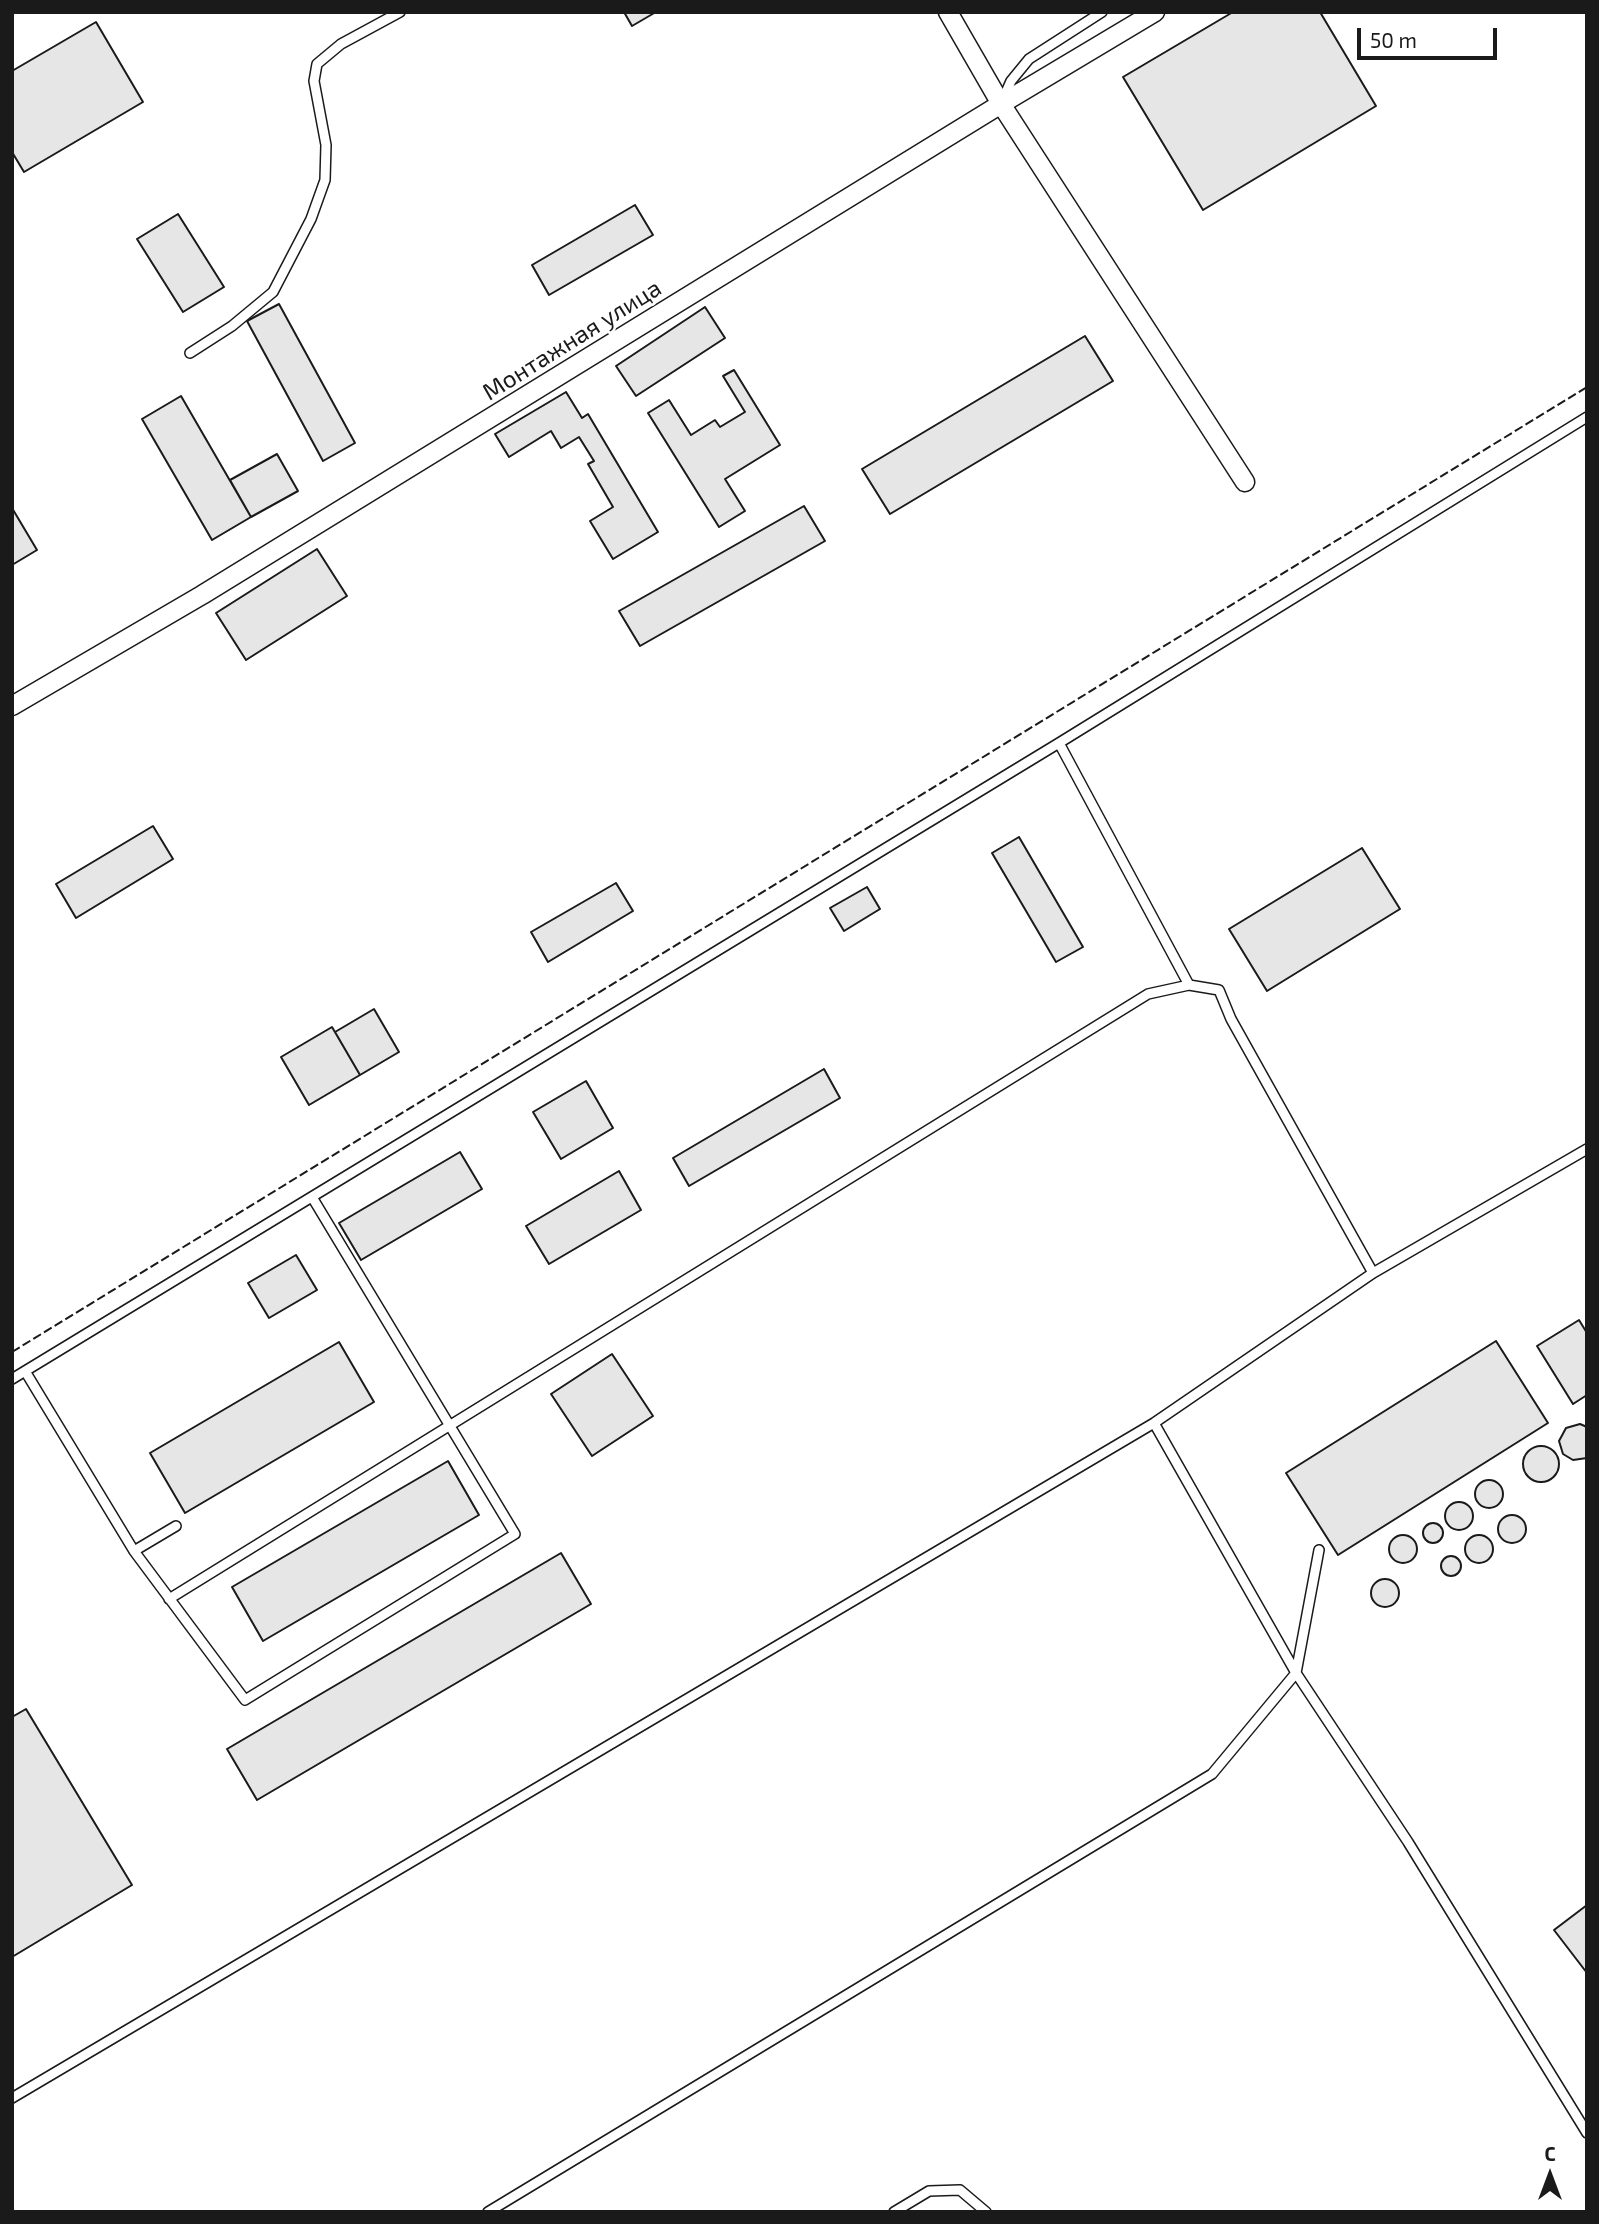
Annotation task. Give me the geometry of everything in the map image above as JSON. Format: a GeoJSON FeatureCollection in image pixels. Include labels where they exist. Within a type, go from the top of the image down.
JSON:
{"type":"FeatureCollection","features":[{"type":"Feature","properties":{"kind":"street"},"geometry":{"type":"LineString","coordinates":[[948,12],[1001,104],[1245,482]]}},
{"type":"Feature","properties":{"kind":"street","name":"Монтажная улица"},"geometry":{"type":"LineString","coordinates":[[12,706],[226,581],[1155,12]]}},
{"type":"Feature","properties":{"kind":"lane"},"geometry":{"type":"LineString","coordinates":[[190,353],[232,326],[273,292],[311,219],[325,180],[326,145],[314,81],[317,64],[341,44],[400,12]]}},
{"type":"Feature","properties":{"kind":"lane"},"geometry":{"type":"LineString","coordinates":[[1001,104],[1011,81],[1029,59],[1102,12]]}},
{"type":"Feature","properties":{"kind":"lane"},"geometry":{"type":"LineString","coordinates":[[12,1379],[1059,743],[1587,417]]}},
{"type":"Feature","properties":{"kind":"lane"},"geometry":{"type":"LineString","coordinates":[[1059,743],[1189,985]]}},
{"type":"Feature","properties":{"kind":"lane"},"geometry":{"type":"LineString","coordinates":[[169,1599],[1149,995],[1189,985],[1219,990],[1231,1019],[1373,1273]]}},
{"type":"Feature","properties":{"kind":"lane"},"geometry":{"type":"LineString","coordinates":[[12,2098],[1154,1423],[1373,1273],[1587,1149]]}},
{"type":"Feature","properties":{"kind":"lane"},"geometry":{"type":"LineString","coordinates":[[25,1371],[134,1551],[245,1700],[515,1534],[312,1197]]}},
{"type":"Feature","properties":{"kind":"lane"},"geometry":{"type":"LineString","coordinates":[[1154,1423],[1296,1673],[1408,1842],[1587,2133]]}},
{"type":"Feature","properties":{"kind":"lane"},"geometry":{"type":"LineString","coordinates":[[134,1551],[176,1526]]}},
{"type":"Feature","properties":{"kind":"lane"},"geometry":{"type":"LineString","coordinates":[[488,2212],[1212,1774],[1296,1673],[1319,1550]]}},
{"type":"Feature","properties":{"kind":"lane"},"geometry":{"type":"LineString","coordinates":[[894,2212],[929,2190],[960,2190],[986,2212]]}},
{"type":"Feature","properties":{"kind":"building"},"geometry":{"type":"Polygon","coordinates":[[[624,12],[656,12],[632,26],[624,12]]]}},
{"type":"Feature","properties":{"kind":"building"},"geometry":{"type":"Polygon","coordinates":[[[1233,12],[1320,12],[1376,106],[1203,210],[1123,77],[1233,12]]]}},
{"type":"Feature","properties":{"kind":"building"},"geometry":{"type":"Polygon","coordinates":[[[96,22],[143,102],[24,172],[12,152],[12,71],[96,22]]]}},
{"type":"Feature","properties":{"kind":"building"},"geometry":{"type":"Polygon","coordinates":[[[635,205],[653,235],[549,295],[532,265],[635,205]]]}},
{"type":"Feature","properties":{"kind":"building"},"geometry":{"type":"Polygon","coordinates":[[[178,214],[224,287],[183,312],[137,239],[178,214]]]}},
{"type":"Feature","properties":{"kind":"building"},"geometry":{"type":"Polygon","coordinates":[[[279,304],[355,443],[323,461],[247,321],[279,304]]]}},
{"type":"Feature","properties":{"kind":"building"},"geometry":{"type":"Polygon","coordinates":[[[705,307],[725,338],[636,396],[616,366],[705,307]]]}},
{"type":"Feature","properties":{"kind":"building"},"geometry":{"type":"Polygon","coordinates":[[[1085,336],[1113,381],[890,514],[862,469],[1085,336]]]}},
{"type":"Feature","properties":{"kind":"building"},"geometry":{"type":"Polygon","coordinates":[[[734,370],[780,445],[725,479],[745,511],[719,527],[648,413],[669,400],[691,435],[715,420],[720,427],[745,412],[723,376],[734,370]]]}},
{"type":"Feature","properties":{"kind":"building"},"geometry":{"type":"Polygon","coordinates":[[[566,392],[582,418],[588,414],[658,532],[613,559],[590,521],[613,507],[588,464],[594,461],[579,437],[561,448],[551,431],[509,457],[495,434],[566,392]]]}},
{"type":"Feature","properties":{"kind":"building"},"geometry":{"type":"Polygon","coordinates":[[[181,396],[251,517],[212,540],[142,419],[181,396]]]}},
{"type":"Feature","properties":{"kind":"building"},"geometry":{"type":"Polygon","coordinates":[[[277,454],[298,491],[251,517],[230,480],[277,454]]]}},
{"type":"Feature","properties":{"kind":"building"},"geometry":{"type":"Polygon","coordinates":[[[804,506],[825,541],[640,646],[619,611],[804,506]]]}},
{"type":"Feature","properties":{"kind":"building"},"geometry":{"type":"Polygon","coordinates":[[[12,508],[37,550],[12,565],[12,508]]]}},
{"type":"Feature","properties":{"kind":"building"},"geometry":{"type":"Polygon","coordinates":[[[317,549],[347,596],[246,660],[216,613],[317,549]]]}},
{"type":"Feature","properties":{"kind":"building"},"geometry":{"type":"Polygon","coordinates":[[[153,826],[173,859],[76,918],[56,884],[153,826]]]}},
{"type":"Feature","properties":{"kind":"building"},"geometry":{"type":"Polygon","coordinates":[[[1019,837],[1083,947],[1056,962],[992,853],[1019,837]]]}},
{"type":"Feature","properties":{"kind":"building"},"geometry":{"type":"Polygon","coordinates":[[[1362,848],[1400,909],[1267,991],[1229,929],[1362,848]]]}},
{"type":"Feature","properties":{"kind":"building"},"geometry":{"type":"Polygon","coordinates":[[[616,883],[633,911],[548,962],[531,932],[616,883]]]}},
{"type":"Feature","properties":{"kind":"building"},"geometry":{"type":"Polygon","coordinates":[[[867,887],[880,909],[844,931],[830,908],[867,887]]]}},
{"type":"Feature","properties":{"kind":"building"},"geometry":{"type":"Polygon","coordinates":[[[374,1009],[399,1052],[360,1075],[335,1032],[374,1009]]]}},
{"type":"Feature","properties":{"kind":"building"},"geometry":{"type":"Polygon","coordinates":[[[332,1027],[360,1075],[309,1105],[281,1057],[332,1027]]]}},
{"type":"Feature","properties":{"kind":"building"},"geometry":{"type":"Polygon","coordinates":[[[824,1069],[840,1098],[689,1186],[673,1158],[824,1069]]]}},
{"type":"Feature","properties":{"kind":"building"},"geometry":{"type":"Polygon","coordinates":[[[586,1081],[613,1128],[561,1159],[533,1112],[586,1081]]]}},
{"type":"Feature","properties":{"kind":"building"},"geometry":{"type":"Polygon","coordinates":[[[460,1152],[482,1189],[361,1260],[339,1223],[460,1152]]]}},
{"type":"Feature","properties":{"kind":"building"},"geometry":{"type":"Polygon","coordinates":[[[619,1171],[641,1210],[549,1264],[526,1226],[619,1171]]]}},
{"type":"Feature","properties":{"kind":"building"},"geometry":{"type":"Polygon","coordinates":[[[296,1255],[317,1290],[269,1318],[248,1283],[296,1255]]]}},
{"type":"Feature","properties":{"kind":"building"},"geometry":{"type":"Polygon","coordinates":[[[1579,1320],[1587,1333],[1587,1395],[1573,1404],[1537,1346],[1579,1320]]]}},
{"type":"Feature","properties":{"kind":"building"},"geometry":{"type":"Polygon","coordinates":[[[1496,1341],[1548,1423],[1338,1555],[1286,1473],[1496,1341]]]}},
{"type":"Feature","properties":{"kind":"building"},"geometry":{"type":"Polygon","coordinates":[[[339,1342],[374,1402],[185,1513],[150,1453],[339,1342]]]}},
{"type":"Feature","properties":{"kind":"building"},"geometry":{"type":"Polygon","coordinates":[[[612,1354],[653,1416],[592,1456],[551,1394],[612,1354]]]}},
{"type":"Feature","properties":{"kind":"building"},"geometry":{"type":"Polygon","coordinates":[[[1580,1424],[1587,1427],[1587,1458],[1573,1460],[1563,1454],[1559,1441],[1566,1428],[1580,1424]]]}},
{"type":"Feature","properties":{"kind":"building"},"geometry":{"type":"Polygon","coordinates":[[[1541,1446],[1554,1451],[1559,1464],[1554,1477],[1541,1482],[1528,1477],[1523,1464],[1528,1451],[1541,1446]]]}},
{"type":"Feature","properties":{"kind":"building"},"geometry":{"type":"Polygon","coordinates":[[[448,1461],[479,1515],[263,1641],[232,1587],[448,1461]]]}},
{"type":"Feature","properties":{"kind":"building"},"geometry":{"type":"Polygon","coordinates":[[[1489,1480],[1499,1484],[1503,1494],[1499,1504],[1489,1508],[1479,1504],[1475,1494],[1479,1484],[1489,1480]]]}},
{"type":"Feature","properties":{"kind":"building"},"geometry":{"type":"Polygon","coordinates":[[[1459,1502],[1469,1506],[1473,1516],[1469,1526],[1459,1530],[1449,1526],[1445,1516],[1449,1506],[1459,1502]]]}},
{"type":"Feature","properties":{"kind":"building"},"geometry":{"type":"Polygon","coordinates":[[[1512,1515],[1522,1519],[1526,1529],[1522,1539],[1512,1543],[1502,1539],[1498,1529],[1502,1519],[1512,1515]]]}},
{"type":"Feature","properties":{"kind":"building"},"geometry":{"type":"Polygon","coordinates":[[[1433,1523],[1440,1526],[1443,1533],[1440,1540],[1433,1543],[1426,1540],[1423,1533],[1426,1526],[1433,1523]]]}},
{"type":"Feature","properties":{"kind":"building"},"geometry":{"type":"Polygon","coordinates":[[[1403,1535],[1413,1539],[1417,1549],[1413,1559],[1403,1563],[1393,1559],[1389,1549],[1393,1539],[1403,1535]]]}},
{"type":"Feature","properties":{"kind":"building"},"geometry":{"type":"Polygon","coordinates":[[[1479,1535],[1489,1539],[1493,1549],[1489,1559],[1479,1563],[1469,1559],[1465,1549],[1469,1539],[1479,1535]]]}},
{"type":"Feature","properties":{"kind":"building"},"geometry":{"type":"Polygon","coordinates":[[[561,1553],[591,1604],[257,1800],[227,1749],[561,1553]]]}},
{"type":"Feature","properties":{"kind":"building"},"geometry":{"type":"Polygon","coordinates":[[[1451,1556],[1458,1559],[1461,1566],[1458,1573],[1451,1576],[1444,1573],[1441,1566],[1444,1559],[1451,1556]]]}},
{"type":"Feature","properties":{"kind":"building"},"geometry":{"type":"Polygon","coordinates":[[[1385,1579],[1395,1583],[1399,1593],[1395,1603],[1385,1607],[1375,1603],[1371,1593],[1375,1583],[1385,1579]]]}},
{"type":"Feature","properties":{"kind":"building"},"geometry":{"type":"Polygon","coordinates":[[[26,1709],[132,1885],[12,1957],[12,1717],[26,1709]]]}},
{"type":"Feature","properties":{"kind":"building"},"geometry":{"type":"Polygon","coordinates":[[[1587,1905],[1587,1973],[1554,1930],[1587,1905]]]}},
{"type":"Feature","properties":{"kind":"fence"},"geometry":{"type":"LineString","coordinates":[[12,1352],[1587,387]]}}]}
